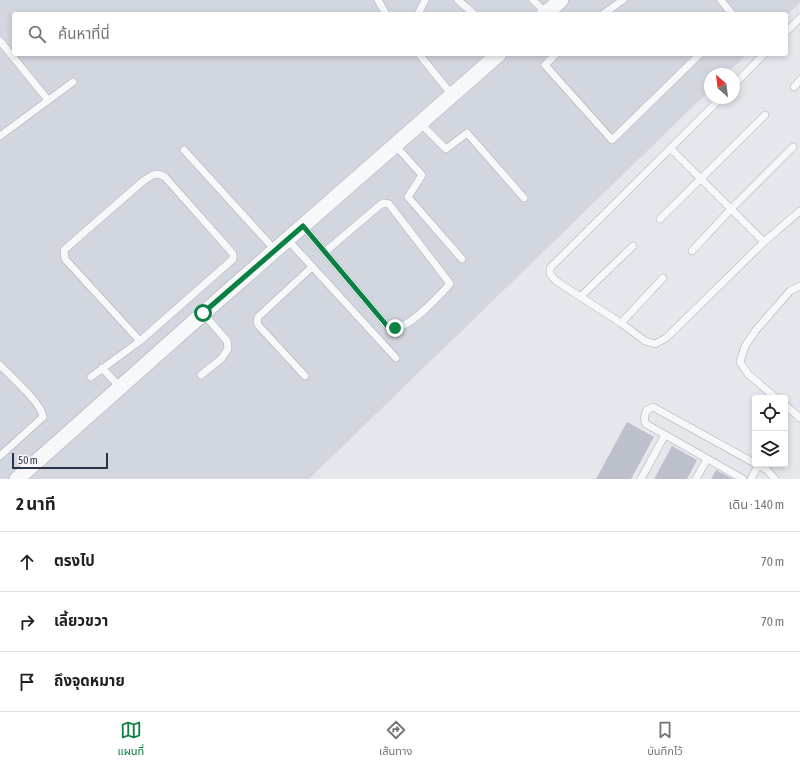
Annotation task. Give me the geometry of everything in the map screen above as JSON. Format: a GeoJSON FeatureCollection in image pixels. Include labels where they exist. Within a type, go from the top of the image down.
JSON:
{"type":"FeatureCollection","features":[{"type":"Feature","properties":{"kind":"street"},"geometry":{"type":"LineString","coordinates":[[547,12],[561,0]]}},
{"type":"Feature","properties":{"kind":"street"},"geometry":{"type":"LineString","coordinates":[[16,479],[497,56]]}},
{"type":"Feature","properties":{"kind":"lane"},"geometry":{"type":"LineString","coordinates":[[378,0],[385,12]]}},
{"type":"Feature","properties":{"kind":"lane"},"geometry":{"type":"LineString","coordinates":[[419,12],[422,3],[425,0]]}},
{"type":"Feature","properties":{"kind":"lane"},"geometry":{"type":"LineString","coordinates":[[458,0],[472,12]]}},
{"type":"Feature","properties":{"kind":"lane"},"geometry":{"type":"LineString","coordinates":[[533,0],[543,12]]}},
{"type":"Feature","properties":{"kind":"lane"},"geometry":{"type":"LineString","coordinates":[[606,12],[623,0]]}},
{"type":"Feature","properties":{"kind":"lane"},"geometry":{"type":"LineString","coordinates":[[721,0],[730,12]]}},
{"type":"Feature","properties":{"kind":"lane"},"geometry":{"type":"LineString","coordinates":[[788,30],[800,18]]}},
{"type":"Feature","properties":{"kind":"lane"},"geometry":{"type":"LineString","coordinates":[[0,41],[12,56]]}},
{"type":"Feature","properties":{"kind":"lane"},"geometry":{"type":"LineString","coordinates":[[12,56],[48,100]]}},
{"type":"Feature","properties":{"kind":"lane"},"geometry":{"type":"LineString","coordinates":[[421,56],[452,95]]}},
{"type":"Feature","properties":{"kind":"lane"},"geometry":{"type":"LineString","coordinates":[[554,56],[545,65],[612,140],[698,56]]}},
{"type":"Feature","properties":{"kind":"lane"},"geometry":{"type":"LineString","coordinates":[[740,79],[762,56]]}},
{"type":"Feature","properties":{"kind":"lane"},"geometry":{"type":"LineString","coordinates":[[794,87],[800,80]]}},
{"type":"Feature","properties":{"kind":"lane"},"geometry":{"type":"LineString","coordinates":[[0,136],[73,82]]}},
{"type":"Feature","properties":{"kind":"lane"},"geometry":{"type":"LineString","coordinates":[[715,104],[550,268],[550,274],[556,281],[621,323],[645,341],[655,344],[666,338],[764,242],[800,211]]}},
{"type":"Feature","properties":{"kind":"lane"},"geometry":{"type":"LineString","coordinates":[[660,219],[765,115]]}},
{"type":"Feature","properties":{"kind":"lane"},"geometry":{"type":"LineString","coordinates":[[420,123],[446,149],[467,133],[524,198]]}},
{"type":"Feature","properties":{"kind":"lane"},"geometry":{"type":"LineString","coordinates":[[395,145],[422,175],[408,197],[462,259]]}},
{"type":"Feature","properties":{"kind":"lane"},"geometry":{"type":"LineString","coordinates":[[692,251],[793,146]]}},
{"type":"Feature","properties":{"kind":"lane"},"geometry":{"type":"LineString","coordinates":[[670,149],[764,242]]}},
{"type":"Feature","properties":{"kind":"lane"},"geometry":{"type":"LineString","coordinates":[[184,150],[275,250]]}},
{"type":"Feature","properties":{"kind":"lane"},"geometry":{"type":"LineString","coordinates":[[91,377],[140,340],[233,260],[233,254],[165,177],[160,174],[152,174],[64,250],[65,259],[140,340]]}},
{"type":"Feature","properties":{"kind":"lane"},"geometry":{"type":"LineString","coordinates":[[303,226],[326,251],[389,328],[392,329],[402,326],[414,318],[435,301],[450,284],[389,204],[384,203],[380,205],[326,251]]}},
{"type":"Feature","properties":{"kind":"lane"},"geometry":{"type":"LineString","coordinates":[[287,239],[396,358]]}},
{"type":"Feature","properties":{"kind":"lane"},"geometry":{"type":"LineString","coordinates":[[580,297],[633,246]]}},
{"type":"Feature","properties":{"kind":"lane"},"geometry":{"type":"LineString","coordinates":[[305,376],[258,325],[257,321],[258,317],[312,267]]}},
{"type":"Feature","properties":{"kind":"lane"},"geometry":{"type":"LineString","coordinates":[[621,323],[663,278]]}},
{"type":"Feature","properties":{"kind":"lane"},"geometry":{"type":"LineString","coordinates":[[772,395],[748,374],[740,362],[745,346],[756,330],[790,291],[800,286]]}},
{"type":"Feature","properties":{"kind":"lane"},"geometry":{"type":"LineString","coordinates":[[201,375],[221,359],[228,349],[227,341],[203,313]]}},
{"type":"Feature","properties":{"kind":"lane"},"geometry":{"type":"LineString","coordinates":[[0,365],[39,406],[43,417],[0,456]]}},
{"type":"Feature","properties":{"kind":"lane"},"geometry":{"type":"LineString","coordinates":[[102,368],[120,387]]}},
{"type":"Feature","properties":{"kind":"lane"},"geometry":{"type":"LineString","coordinates":[[743,479],[646,424],[644,421],[644,415],[647,410],[653,407],[752,463]]}},
{"type":"Feature","properties":{"kind":"lane"},"geometry":{"type":"LineString","coordinates":[[788,408],[800,418]]}},
{"type":"Feature","properties":{"kind":"lane"},"geometry":{"type":"LineString","coordinates":[[642,479],[665,435]]}},
{"type":"Feature","properties":{"kind":"lane"},"geometry":{"type":"LineString","coordinates":[[696,479],[707,459]]}},
{"type":"Feature","properties":{"kind":"lane"},"geometry":{"type":"LineString","coordinates":[[751,479],[757,467]]}},
{"type":"Feature","properties":{"kind":"lane"},"geometry":{"type":"LineString","coordinates":[[760,467],[767,470],[775,479]]}},
{"type":"Feature","properties":{"kind":"shaded area"},"geometry":{"type":"Polygon","coordinates":[[[0,0],[800,0],[800,2],[788,14],[788,12],[12,12],[12,56],[745,56],[732,68],[704,68],[704,96],[309,479],[0,479],[0,0]]]}},
{"type":"Feature","properties":{"kind":"building"},"geometry":{"type":"Polygon","coordinates":[[[627,422],[654,437],[631,479],[596,479],[627,422]]]}},
{"type":"Feature","properties":{"kind":"building"},"geometry":{"type":"Polygon","coordinates":[[[672,446],[697,460],[687,479],[654,479],[672,446]]]}},
{"type":"Feature","properties":{"kind":"building"},"geometry":{"type":"Polygon","coordinates":[[[716,470],[733,479],[711,479],[716,470]]]}},
{"type":"Feature","properties":{"kind":"route"},"geometry":{"type":"LineString","coordinates":[[203,313],[303,226],[326,251],[389,328],[395,328]]}}]}
